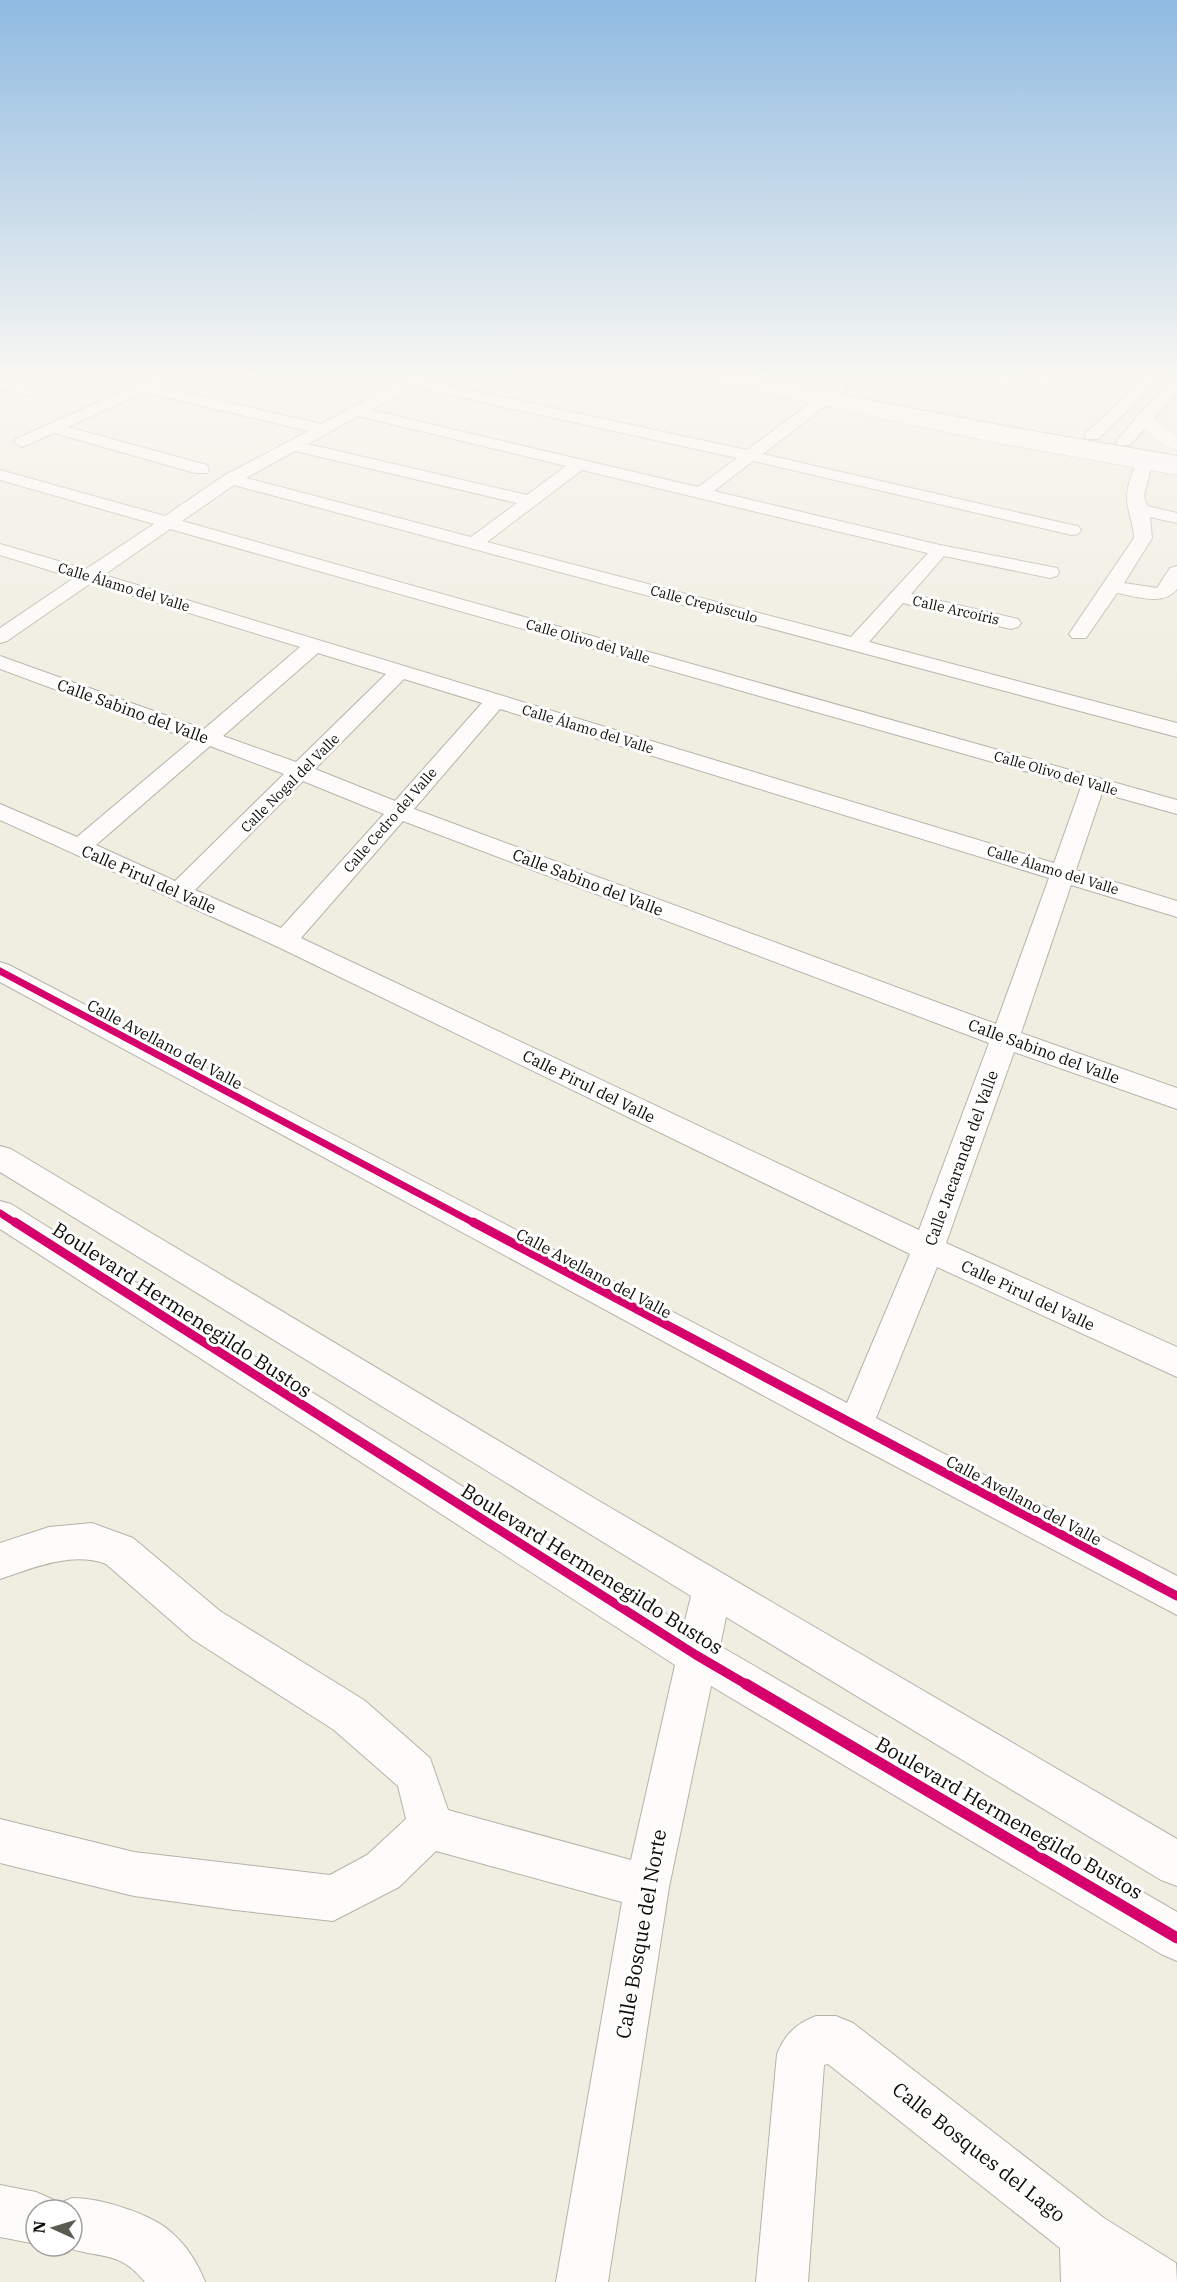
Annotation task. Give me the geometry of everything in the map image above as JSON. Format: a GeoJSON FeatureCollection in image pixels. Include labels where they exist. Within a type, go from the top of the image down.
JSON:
{"type":"FeatureCollection","features":[{"type":"Feature","properties":{"kind":"street","name":"Calle Olivo del Valle"},"geometry":{"type":"LineString","coordinates":[[20,480],[1177,807]]}},
{"type":"Feature","properties":{"kind":"street"},"geometry":{"type":"LineString","coordinates":[[0,637],[229,480]]}},
{"type":"Feature","properties":{"kind":"street","name":"Calle Crepúsculo"},"geometry":{"type":"LineString","coordinates":[[237,480],[1177,730]]}},
{"type":"Feature","properties":{"kind":"street"},"geometry":{"type":"LineString","coordinates":[[443,480],[530,501]]}},
{"type":"Feature","properties":{"kind":"street"},"geometry":{"type":"LineString","coordinates":[[474,543],[558,480]]}},
{"type":"Feature","properties":{"kind":"street"},"geometry":{"type":"LineString","coordinates":[[649,480],[940,550],[1050,572]]}},
{"type":"Feature","properties":{"kind":"street"},"geometry":{"type":"LineString","coordinates":[[701,493],[718,480]]}},
{"type":"Feature","properties":{"kind":"street"},"geometry":{"type":"LineString","coordinates":[[721,497],[743,480]]}},
{"type":"Feature","properties":{"kind":"street"},"geometry":{"type":"LineString","coordinates":[[858,480],[1072,530]]}},
{"type":"Feature","properties":{"kind":"street"},"geometry":{"type":"LineString","coordinates":[[1079,634],[1143,538],[1143,525],[1136,490],[1139,480]]}},
{"type":"Feature","properties":{"kind":"street"},"geometry":{"type":"LineString","coordinates":[[1139,510],[1177,518]]}},
{"type":"Feature","properties":{"kind":"street","name":"Calle Álamo del Valle"},"geometry":{"type":"LineString","coordinates":[[0,549],[1177,909]]}},
{"type":"Feature","properties":{"kind":"street"},"geometry":{"type":"LineString","coordinates":[[855,645],[940,550]]}},
{"type":"Feature","properties":{"kind":"street"},"geometry":{"type":"LineString","coordinates":[[1112,587],[1164,593],[1177,572]]}},
{"type":"Feature","properties":{"kind":"street","name":"Calle Arcoíris"},"geometry":{"type":"LineString","coordinates":[[900,597],[1011,623]]}},
{"type":"Feature","properties":{"kind":"street"},"geometry":{"type":"LineString","coordinates":[[80,848],[314,646]]}},
{"type":"Feature","properties":{"kind":"street","name":"Calle Sabino del Valle"},"geometry":{"type":"LineString","coordinates":[[0,662],[301,772],[398,811],[1005,1038],[1177,1099]]}},
{"type":"Feature","properties":{"kind":"street","name":"Calle Nogal del Valle"},"geometry":{"type":"LineString","coordinates":[[178,892],[400,672]]}},
{"type":"Feature","properties":{"kind":"street","name":"Calle Cedro del Valle"},"geometry":{"type":"LineString","coordinates":[[285,940],[495,701]]}},
{"type":"Feature","properties":{"kind":"street","name":"Calle Jacaranda del Valle"},"geometry":{"type":"LineString","coordinates":[[855,1427],[928,1249],[1064,873],[1093,784]]}},
{"type":"Feature","properties":{"kind":"street","name":"Calle Pirul del Valle"},"geometry":{"type":"LineString","coordinates":[[0,811],[285,940],[928,1249],[1177,1363]]}},
{"type":"Feature","properties":{"kind":"street","name":"Calle Avellano del Valle"},"geometry":{"type":"LineString","coordinates":[[0,971],[1177,1596]]}},
{"type":"Feature","properties":{"kind":"street","name":"Boulevard Hermenegildo Bustos"},"geometry":{"type":"LineString","coordinates":[[0,1157],[712,1589],[1177,1864]]}},
{"type":"Feature","properties":{"kind":"street","name":"Boulevard Hermenegildo Bustos"},"geometry":{"type":"LineString","coordinates":[[0,1213],[696,1655],[1177,1938]]}},
{"type":"Feature","properties":{"kind":"street"},"geometry":{"type":"LineString","coordinates":[[0,1561],[49,1545],[92,1541],[119,1551],[206,1625],[349,1715],[390,1751],[414,1773],[426,1806],[429,1827]]}},
{"type":"Feature","properties":{"kind":"street","name":"Calle Bosque del Norte"},"geometry":{"type":"LineString","coordinates":[[582,2282],[648,1887],[712,1589]]}},
{"type":"Feature","properties":{"kind":"street"},"geometry":{"type":"LineString","coordinates":[[0,1841],[134,1874],[235,1888],[333,1898],[383,1871],[429,1827]]}},
{"type":"Feature","properties":{"kind":"street"},"geometry":{"type":"LineString","coordinates":[[429,1827],[648,1887]]}},
{"type":"Feature","properties":{"kind":"street","name":"Calle Bosques del Lago"},"geometry":{"type":"LineString","coordinates":[[782,2282],[801,2054],[816,2040],[836,2040],[1087,2259],[1157,2282]]}},
{"type":"Feature","properties":{"kind":"street"},"geometry":{"type":"LineString","coordinates":[[0,2211],[24,2216]]}},
{"type":"Feature","properties":{"kind":"street"},"geometry":{"type":"LineString","coordinates":[[84,2226],[124,2233],[153,2250],[179,2282]]}},
{"type":"Feature","properties":{"kind":"cycle path"},"geometry":{"type":"LineString","coordinates":[[0,971],[1177,1596]]}},
{"type":"Feature","properties":{"kind":"cycle path"},"geometry":{"type":"LineString","coordinates":[[0,1213],[696,1655],[1177,1938]]}}]}
